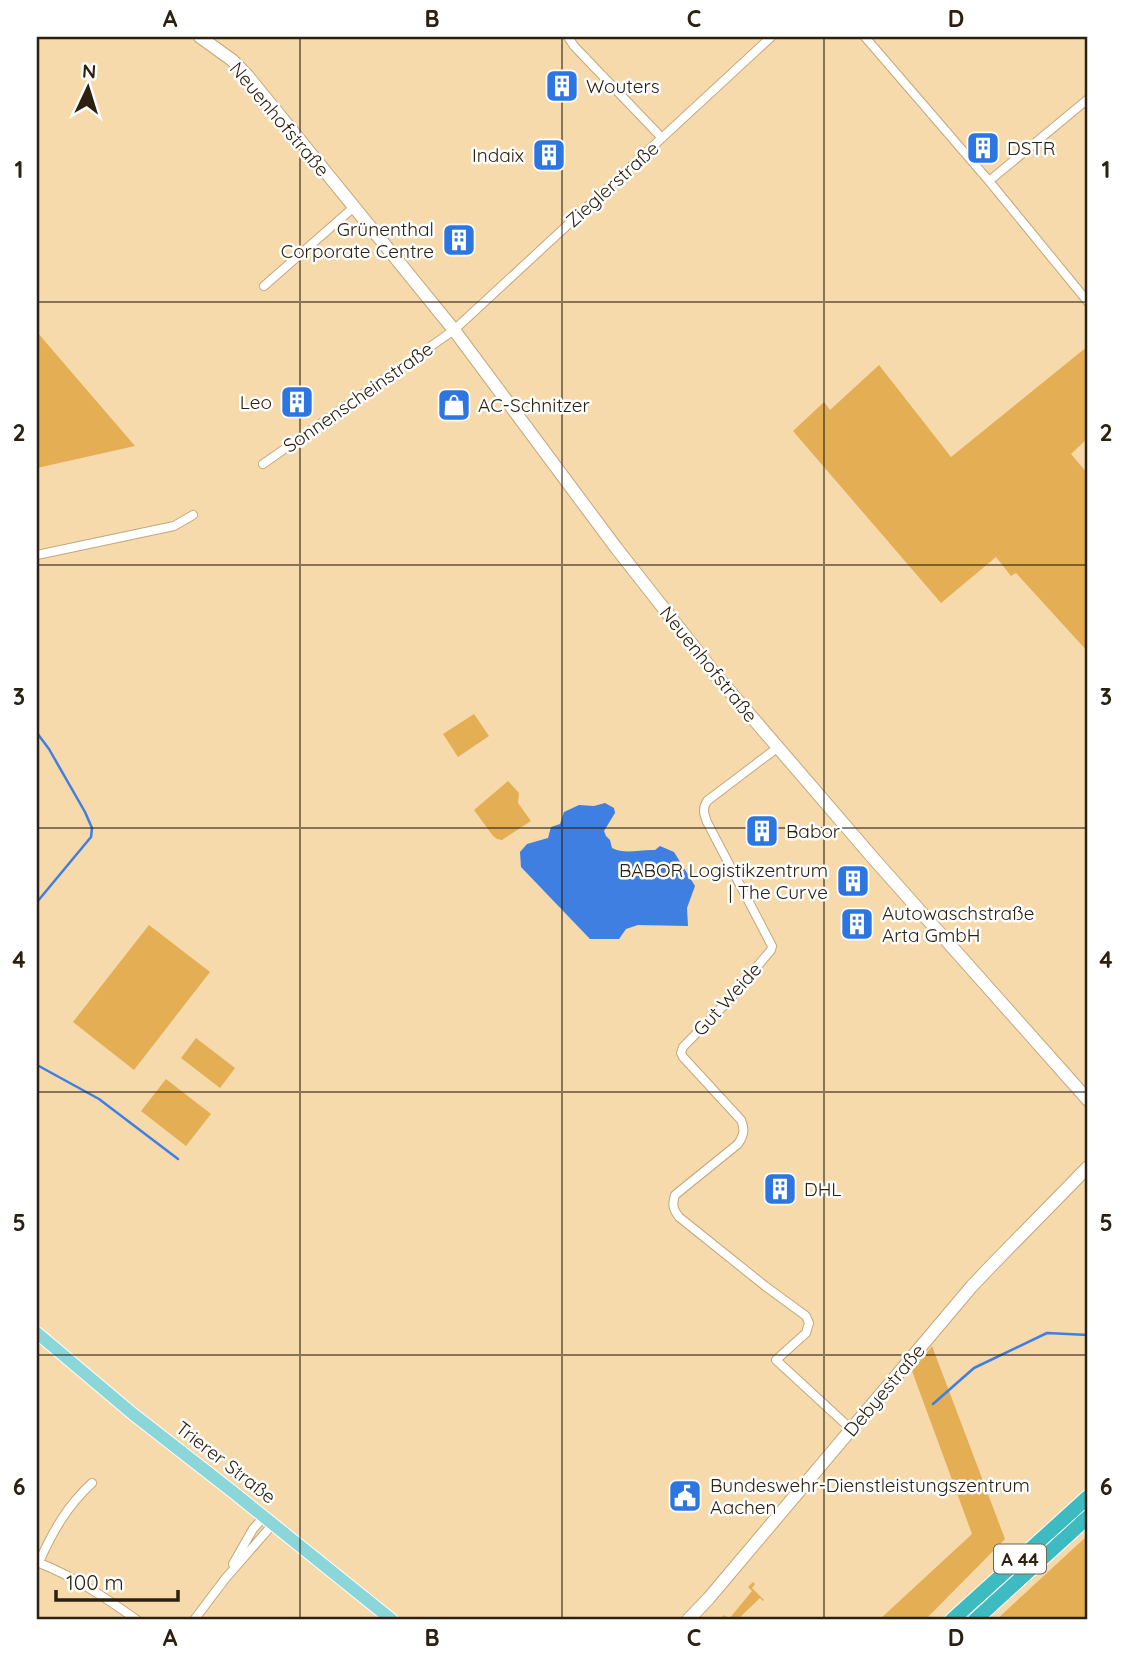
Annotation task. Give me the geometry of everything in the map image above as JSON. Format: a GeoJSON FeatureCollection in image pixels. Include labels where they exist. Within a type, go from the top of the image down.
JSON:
{"type":"FeatureCollection","features":[{"type":"Feature","properties":{"kind":"highway","name":"A 44"},"geometry":{"type":"LineString","coordinates":[[952,1620],[1088,1497]]}},
{"type":"Feature","properties":{"kind":"highway","name":"A 44"},"geometry":{"type":"LineString","coordinates":[[975,1620],[1088,1517]]}},
{"type":"Feature","properties":{"kind":"main road","name":"Trierer Straße"},"geometry":{"type":"LineString","coordinates":[[37,1333],[133,1415],[392,1620]]}},
{"type":"Feature","properties":{"kind":"street","name":"Neuenhofstraße"},"geometry":{"type":"LineString","coordinates":[[200,37],[232,60],[246,75],[454,330],[617,549],[720,680],[1088,1100]]}},
{"type":"Feature","properties":{"kind":"street"},"geometry":{"type":"LineString","coordinates":[[568,37],[574,47],[662,138]]}},
{"type":"Feature","properties":{"kind":"street","name":"Zieglerstraße"},"geometry":{"type":"LineString","coordinates":[[454,330],[771,37]]}},
{"type":"Feature","properties":{"kind":"street"},"geometry":{"type":"LineString","coordinates":[[865,37],[989,181],[1088,302]]}},
{"type":"Feature","properties":{"kind":"street"},"geometry":{"type":"LineString","coordinates":[[989,181],[1088,99]]}},
{"type":"Feature","properties":{"kind":"street"},"geometry":{"type":"LineString","coordinates":[[264,286],[354,208]]}},
{"type":"Feature","properties":{"kind":"street","name":"Sonnenscheinstraße"},"geometry":{"type":"LineString","coordinates":[[263,464],[454,330]]}},
{"type":"Feature","properties":{"kind":"street"},"geometry":{"type":"LineString","coordinates":[[37,555],[174,526],[193,515]]}},
{"type":"Feature","properties":{"kind":"street","name":"Gut Weide"},"geometry":{"type":"LineString","coordinates":[[777,748],[707,801],[704,807],[707,822],[772,946],[735,993],[683,1047],[683,1057],[741,1120],[744,1132],[738,1144],[675,1195],[673,1209],[679,1217],[754,1278],[806,1316],[809,1323],[806,1333],[776,1360],[851,1429]]}},
{"type":"Feature","properties":{"kind":"street","name":"Debyestraße"},"geometry":{"type":"LineString","coordinates":[[688,1620],[991,1266],[1088,1167]]}},
{"type":"Feature","properties":{"kind":"street"},"geometry":{"type":"LineString","coordinates":[[92,1483],[81,1493],[54,1530],[38,1562],[80,1582],[137,1620]]}},
{"type":"Feature","properties":{"kind":"street"},"geometry":{"type":"LineString","coordinates":[[194,1620],[225,1579],[248,1538],[268,1520]]}},
{"type":"Feature","properties":{"kind":"shaded area"},"geometry":{"type":"Polygon","coordinates":[[[37,332],[135,446],[37,468],[37,332]]]}},
{"type":"Feature","properties":{"kind":"shaded area"},"geometry":{"type":"Polygon","coordinates":[[[1088,346],[1088,438],[1071,454],[1088,474],[1088,652],[1016,573],[1011,576],[996,557],[941,603],[793,431],[824,402],[830,410],[879,365],[951,457],[1088,346]]]}},
{"type":"Feature","properties":{"kind":"shaded area"},"geometry":{"type":"Polygon","coordinates":[[[474,714],[489,736],[458,757],[443,734],[474,714]]]}},
{"type":"Feature","properties":{"kind":"shaded area"},"geometry":{"type":"Polygon","coordinates":[[[508,781],[519,793],[518,803],[531,821],[502,840],[493,836],[474,810],[508,781]]]}},
{"type":"Feature","properties":{"kind":"shaded area"},"geometry":{"type":"Polygon","coordinates":[[[149,925],[210,972],[134,1070],[73,1022],[149,925]]]}},
{"type":"Feature","properties":{"kind":"shaded area"},"geometry":{"type":"Polygon","coordinates":[[[196,1038],[235,1068],[220,1088],[181,1058],[196,1038]]]}},
{"type":"Feature","properties":{"kind":"shaded area"},"geometry":{"type":"Polygon","coordinates":[[[166,1079],[211,1114],[186,1146],[141,1111],[166,1079]]]}},
{"type":"Feature","properties":{"kind":"shaded area"},"geometry":{"type":"Polygon","coordinates":[[[932,1346],[1005,1539],[925,1620],[879,1620],[972,1534],[912,1371],[932,1346]]]}},
{"type":"Feature","properties":{"kind":"shaded area"},"geometry":{"type":"Polygon","coordinates":[[[1088,1535],[1088,1620],[996,1620],[1088,1535]]]}},
{"type":"Feature","properties":{"kind":"shaded area"},"geometry":{"type":"Polygon","coordinates":[[[753,1582],[755,1584],[752,1588],[764,1600],[760,1598],[737,1620],[720,1620],[724,1615],[729,1619],[752,1591],[748,1587],[753,1582]]]}},
{"type":"Feature","properties":{"kind":"water"},"geometry":{"type":"Polygon","coordinates":[[[605,803],[614,808],[615,813],[604,831],[612,848],[633,851],[655,850],[660,846],[674,852],[695,886],[687,908],[688,926],[638,925],[626,929],[619,939],[590,939],[521,867],[520,852],[527,844],[548,838],[551,827],[560,824],[564,812],[579,805],[594,806],[605,803]]]}},
{"type":"Feature","properties":{"kind":"waterway"},"geometry":{"type":"LineString","coordinates":[[37,733],[49,749],[92,828],[91,837],[37,902]]}},
{"type":"Feature","properties":{"kind":"waterway"},"geometry":{"type":"LineString","coordinates":[[37,1065],[99,1099],[178,1159]]}},
{"type":"Feature","properties":{"kind":"waterway"},"geometry":{"type":"LineString","coordinates":[[933,1404],[974,1368],[1047,1333],[1088,1335]]}},
{"type":"Feature","properties":{"kind":"place","name":"Wouters"},"geometry":{"type":"Point","coordinates":[562,86]}},
{"type":"Feature","properties":{"kind":"place","name":"DSTR"},"geometry":{"type":"Point","coordinates":[983,148]}},
{"type":"Feature","properties":{"kind":"place","name":"Indaix"},"geometry":{"type":"Point","coordinates":[549,155]}},
{"type":"Feature","properties":{"kind":"place","name":"Grünenthal Corporate Centre"},"geometry":{"type":"Point","coordinates":[459,240]}},
{"type":"Feature","properties":{"kind":"place","name":"Leo"},"geometry":{"type":"Point","coordinates":[297,402]}},
{"type":"Feature","properties":{"kind":"place","name":"AC-Schnitzer"},"geometry":{"type":"Point","coordinates":[454,405]}},
{"type":"Feature","properties":{"kind":"place","name":"Babor"},"geometry":{"type":"Point","coordinates":[762,831]}},
{"type":"Feature","properties":{"kind":"place","name":"BABOR Logistikzentrum | The Curve"},"geometry":{"type":"Point","coordinates":[853,881]}},
{"type":"Feature","properties":{"kind":"place","name":"Autowaschstraße Arta GmbH"},"geometry":{"type":"Point","coordinates":[857,924]}},
{"type":"Feature","properties":{"kind":"place","name":"DHL"},"geometry":{"type":"Point","coordinates":[780,1189]}},
{"type":"Feature","properties":{"kind":"place","name":"Bundeswehr-Dienstleistungszentrum Aachen"},"geometry":{"type":"Point","coordinates":[685,1496]}}]}
